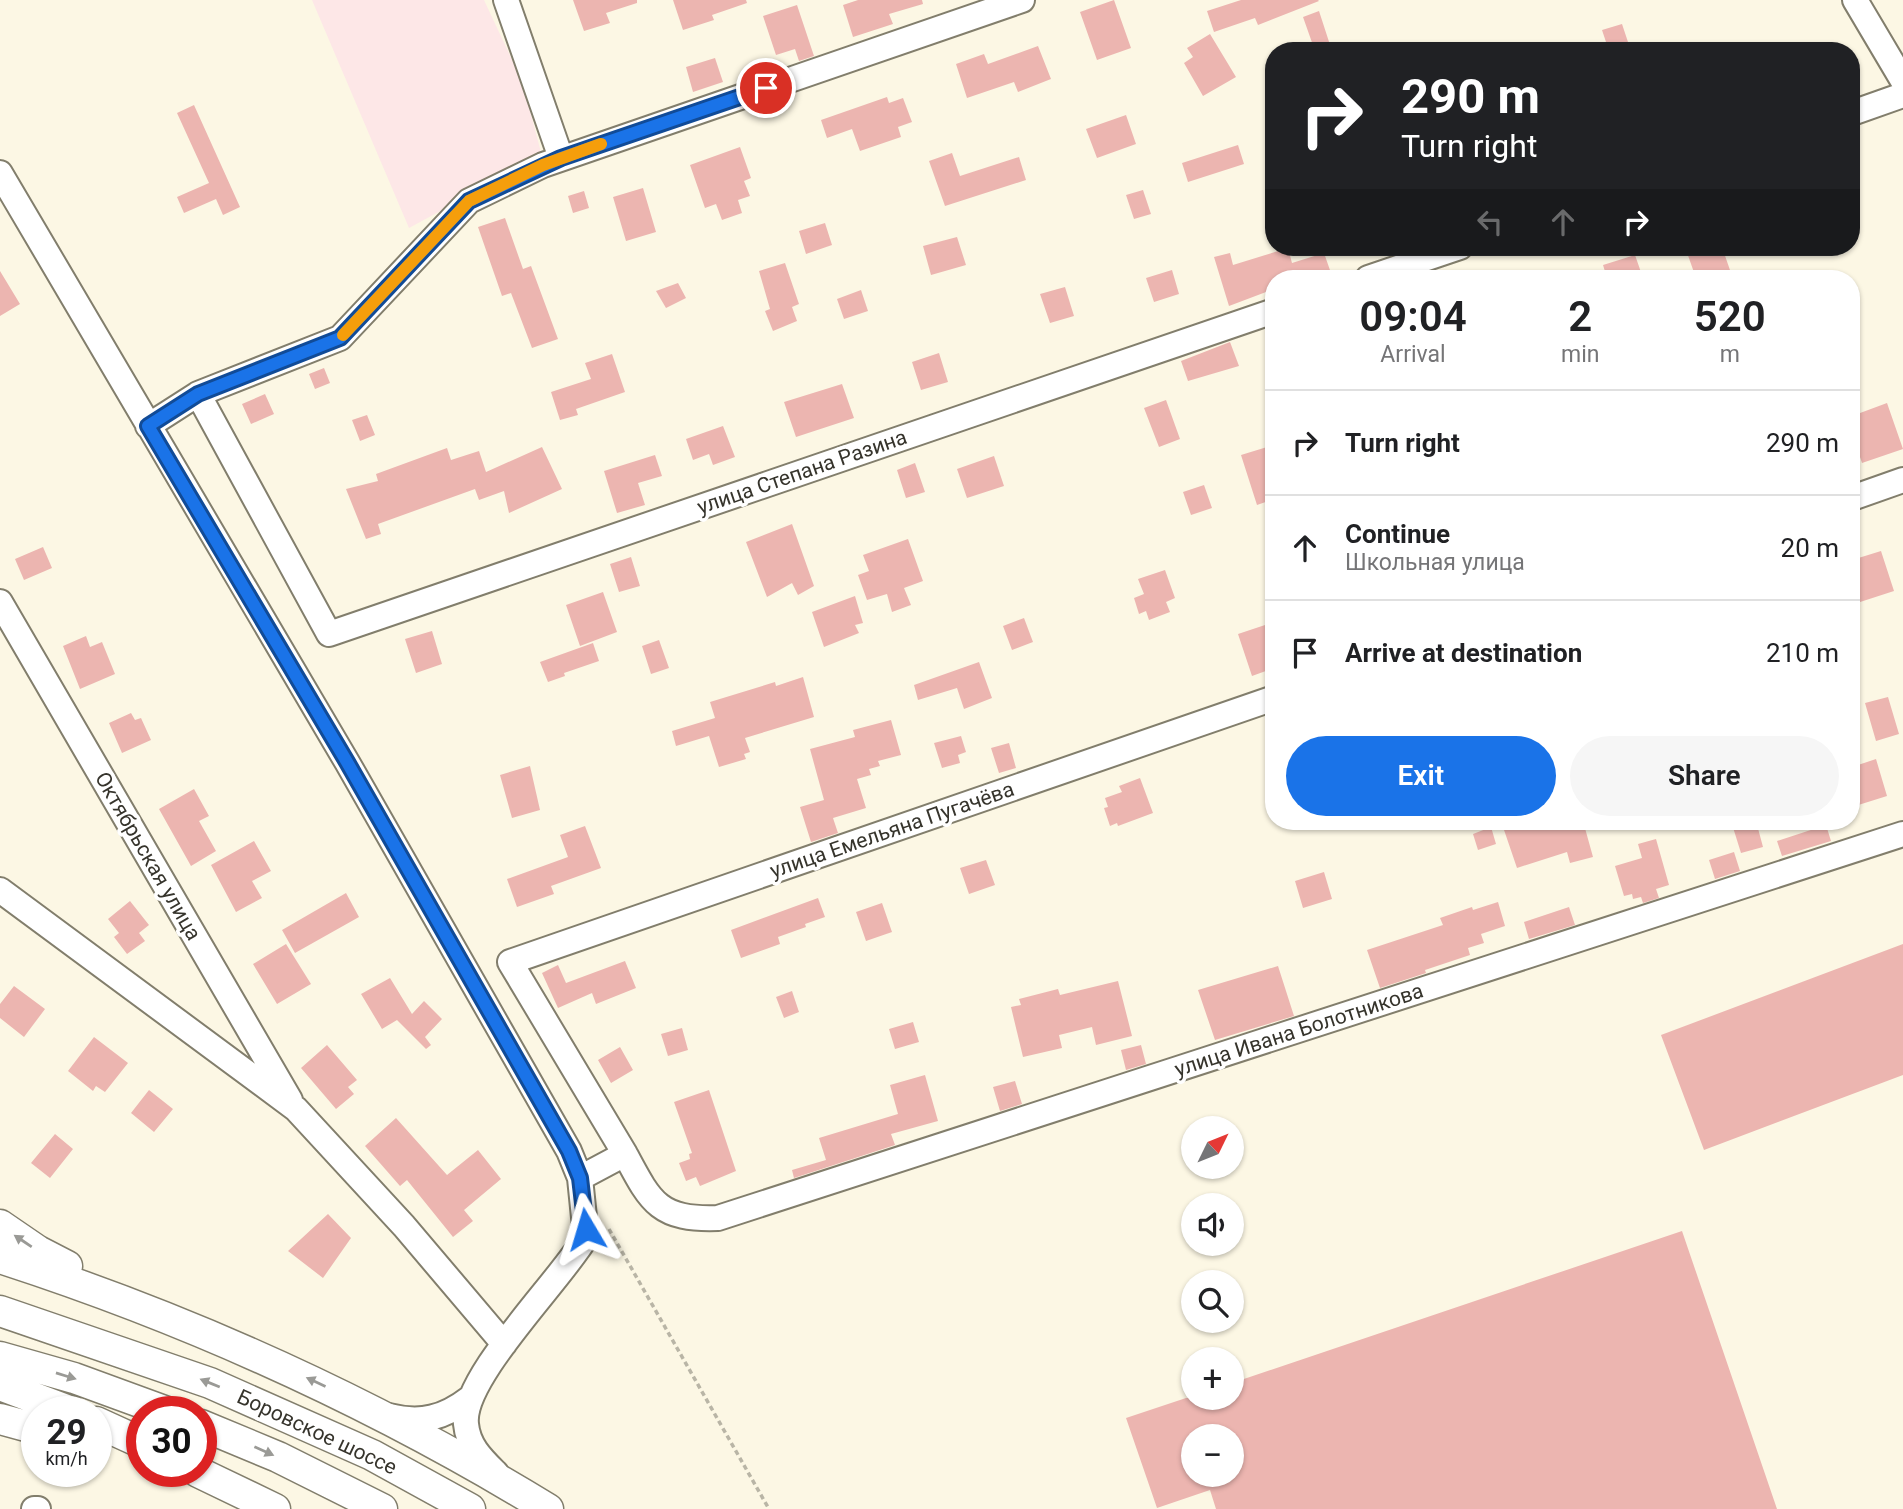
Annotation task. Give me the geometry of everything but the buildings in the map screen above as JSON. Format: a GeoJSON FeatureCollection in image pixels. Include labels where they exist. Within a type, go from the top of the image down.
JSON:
{"type":"FeatureCollection","features":[{"type":"Feature","properties":{"kind":"main road"},"geometry":{"type":"LineString","coordinates":[[0,1225],[52,1258],[192,1330]]}},
{"type":"Feature","properties":{"kind":"main road"},"geometry":{"type":"LineString","coordinates":[[0,1258],[52,1275],[266,1359],[377,1412],[548,1509]]}},
{"type":"Feature","properties":{"kind":"main road"},"geometry":{"type":"LineString","coordinates":[[0,1280],[192,1330]]}},
{"type":"Feature","properties":{"kind":"main road","name":"Боровское шоссе"},"geometry":{"type":"LineString","coordinates":[[0,1311],[210,1383],[361,1450],[470,1509]]}},
{"type":"Feature","properties":{"kind":"main road"},"geometry":{"type":"LineString","coordinates":[[0,1357],[74,1378],[126,1397]]}},
{"type":"Feature","properties":{"kind":"main road"},"geometry":{"type":"LineString","coordinates":[[0,1385],[29,1396]]}},
{"type":"Feature","properties":{"kind":"main road"},"geometry":{"type":"LineString","coordinates":[[0,1419],[21,1425]]}},
{"type":"Feature","properties":{"kind":"main road","name":"Боровское шоссе"},"geometry":{"type":"LineString","coordinates":[[217,1432],[278,1457],[382,1509]]}},
{"type":"Feature","properties":{"kind":"main road"},"geometry":{"type":"LineString","coordinates":[[217,1481],[275,1509]]}},
{"type":"Feature","properties":{"kind":"street"},"geometry":{"type":"LineString","coordinates":[[506,0],[561,158]]}},
{"type":"Feature","properties":{"kind":"street"},"geometry":{"type":"LineString","coordinates":[[148,426],[198,394],[340,338],[469,201],[561,158],[1022,0]]}},
{"type":"Feature","properties":{"kind":"street"},"geometry":{"type":"LineString","coordinates":[[1855,0],[1903,81]]}},
{"type":"Feature","properties":{"kind":"street"},"geometry":{"type":"LineString","coordinates":[[1860,110],[1903,95]]}},
{"type":"Feature","properties":{"kind":"street"},"geometry":{"type":"LineString","coordinates":[[0,173],[347,762],[569,1151],[580,1178],[586,1237],[504,1344],[470,1398],[466,1412],[466,1425],[474,1449],[513,1488]]}},
{"type":"Feature","properties":{"kind":"street"},"geometry":{"type":"LineString","coordinates":[[1392,270],[1433,256]]}},
{"type":"Feature","properties":{"kind":"street","name":"улица Степана Разина"},"geometry":{"type":"LineString","coordinates":[[198,394],[329,634],[1265,313]]}},
{"type":"Feature","properties":{"kind":"street"},"geometry":{"type":"LineString","coordinates":[[1860,495],[1903,480]]}},
{"type":"Feature","properties":{"kind":"street","name":"Октябрьская улица"},"geometry":{"type":"LineString","coordinates":[[0,602],[296,1110]]}},
{"type":"Feature","properties":{"kind":"street","name":"улица Емельяна Пугачёва"},"geometry":{"type":"LineString","coordinates":[[625,1154],[510,962],[1265,701]]}},
{"type":"Feature","properties":{"kind":"street","name":"улица Ивана Болотникова"},"geometry":{"type":"LineString","coordinates":[[625,1154],[652,1199],[676,1216],[694,1219],[718,1218],[1903,834]]}},
{"type":"Feature","properties":{"kind":"street","name":"Октябрьская улица"},"geometry":{"type":"LineString","coordinates":[[0,890],[296,1110],[404,1226],[504,1344]]}},
{"type":"Feature","properties":{"kind":"street"},"geometry":{"type":"LineString","coordinates":[[580,1178],[625,1154]]}},
{"type":"Feature","properties":{"kind":"street"},"geometry":{"type":"LineString","coordinates":[[377,1412],[411,1420],[431,1419],[452,1411],[470,1398]]}},
{"type":"Feature","properties":{"kind":"path"},"geometry":{"type":"LineString","coordinates":[[607,1226],[769,1509]]}},
{"type":"Feature","properties":{"kind":"shaded area"},"geometry":{"type":"Polygon","coordinates":[[[312,0],[484,0],[522,81],[542,156],[409,228],[312,0]]]}},
{"type":"Feature","properties":{"kind":"slow traffic"},"geometry":{"type":"LineString","coordinates":[[343,335],[469,201],[543,165],[601,144]]}},
{"type":"Feature","properties":{"kind":"route"},"geometry":{"type":"LineString","coordinates":[[586,1229],[580,1178],[569,1151],[347,762],[148,426],[198,394],[340,338],[469,201],[561,158],[766,88]]}}]}
